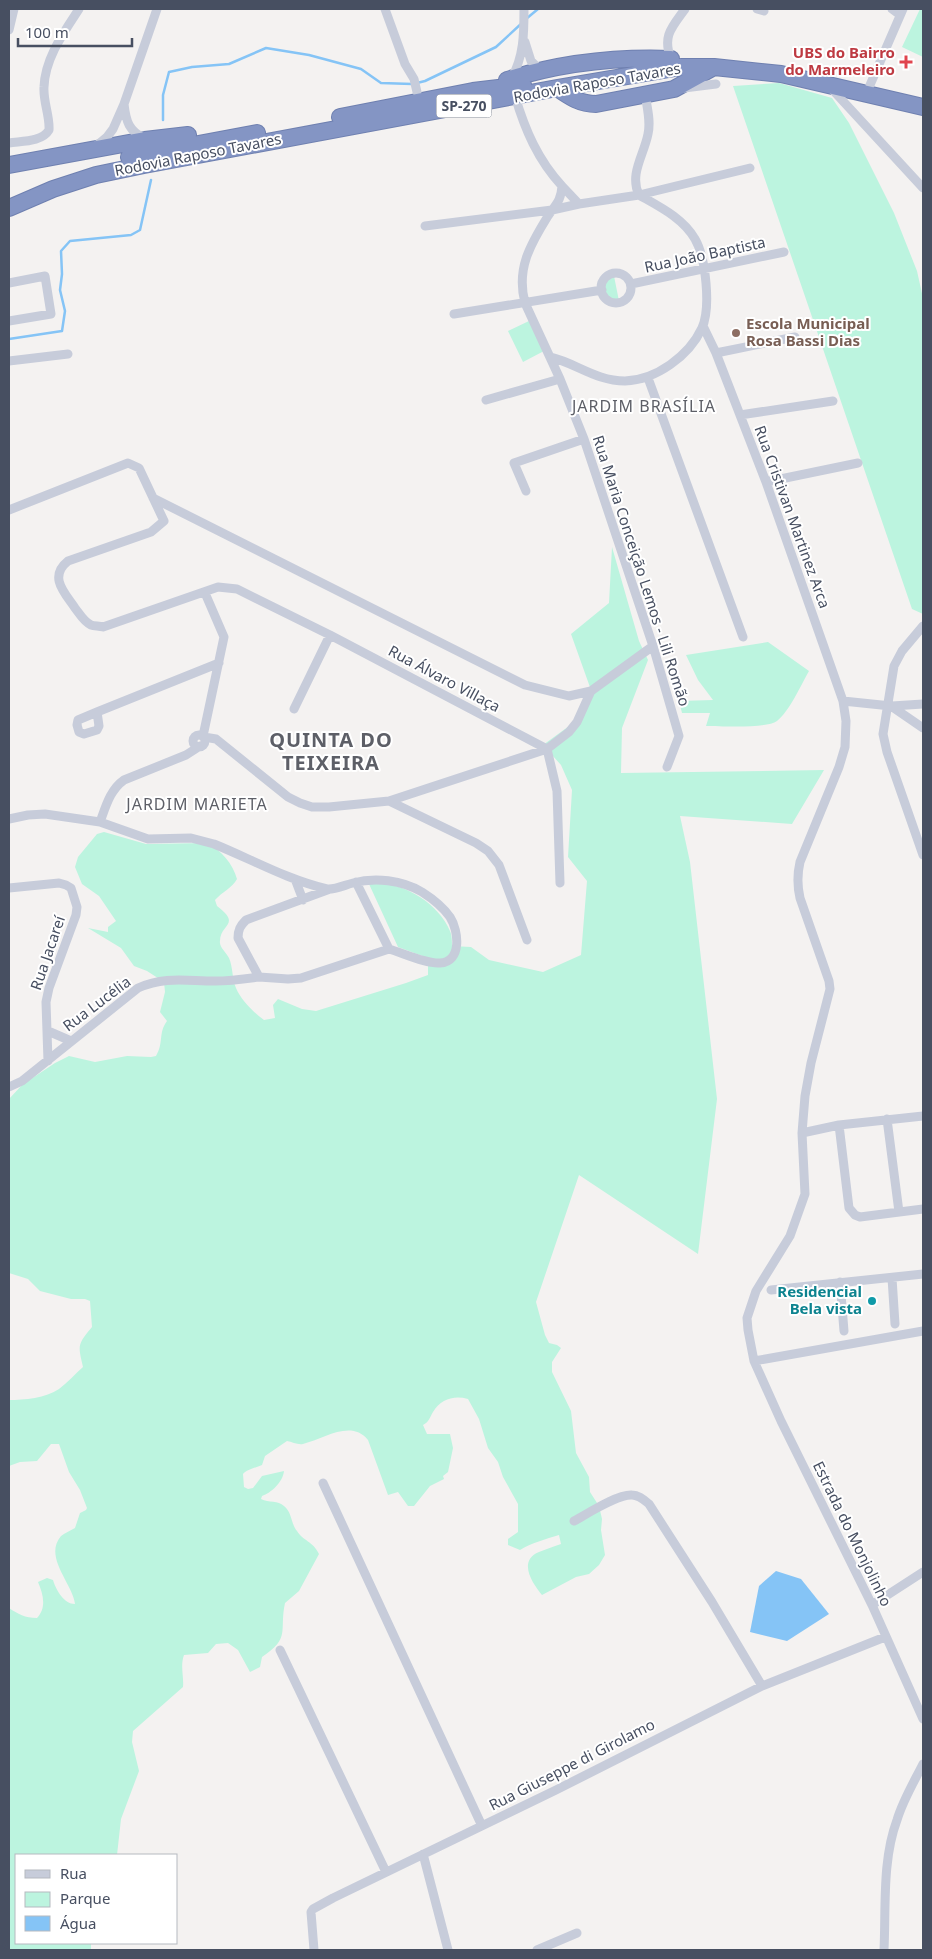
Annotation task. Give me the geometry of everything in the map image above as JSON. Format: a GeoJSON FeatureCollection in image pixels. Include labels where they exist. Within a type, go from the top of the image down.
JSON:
{"type":"FeatureCollection","features":[{"type":"Feature","properties":{"kind":"highway","name":"Rodovia Raposo Tavares"},"geometry":{"type":"LineString","coordinates":[[9,196],[71,172],[129,156],[200,142],[280,130],[473,91],[546,82],[670,59],[728,56],[768,61],[923,97]]}},
{"type":"Feature","properties":{"kind":"highway"},"geometry":{"type":"LineString","coordinates":[[473,91],[541,71],[596,61],[645,58],[670,59]]}},
{"type":"Feature","properties":{"kind":"highway","name":"Rodovia Raposo Tavares"},"geometry":{"type":"LineString","coordinates":[[9,208],[96,175],[557,88],[681,68],[714,67],[781,74],[923,107]]}},
{"type":"Feature","properties":{"kind":"highway"},"geometry":{"type":"LineString","coordinates":[[557,88],[573,99],[588,104],[596,104],[674,89],[714,67]]}},
{"type":"Feature","properties":{"kind":"highway"},"geometry":{"type":"LineString","coordinates":[[9,165],[145,140],[205,133],[280,130]]}},
{"type":"Feature","properties":{"kind":"street"},"geometry":{"type":"LineString","coordinates":[[9,30],[14,9]]}},
{"type":"Feature","properties":{"kind":"street"},"geometry":{"type":"LineString","coordinates":[[93,149],[113,128],[124,104],[157,9]]}},
{"type":"Feature","properties":{"kind":"street"},"geometry":{"type":"LineString","coordinates":[[385,9],[405,64],[414,79],[417,90]]}},
{"type":"Feature","properties":{"kind":"street"},"geometry":{"type":"LineString","coordinates":[[510,79],[516,69],[524,37],[524,9]]}},
{"type":"Feature","properties":{"kind":"street"},"geometry":{"type":"LineString","coordinates":[[670,59],[667,45],[671,27],[685,9]]}},
{"type":"Feature","properties":{"kind":"street"},"geometry":{"type":"LineString","coordinates":[[870,85],[902,12],[892,9]]}},
{"type":"Feature","properties":{"kind":"street"},"geometry":{"type":"LineString","coordinates":[[9,144],[40,138],[45,136],[49,130],[43,89],[44,79],[57,41],[76,10]]}},
{"type":"Feature","properties":{"kind":"street"},"geometry":{"type":"LineString","coordinates":[[524,37],[531,61],[541,71]]}},
{"type":"Feature","properties":{"kind":"street"},"geometry":{"type":"LineString","coordinates":[[674,89],[716,84]]}},
{"type":"Feature","properties":{"kind":"street"},"geometry":{"type":"LineString","coordinates":[[829,86],[923,188]]}},
{"type":"Feature","properties":{"kind":"street"},"geometry":{"type":"LineString","coordinates":[[550,357],[566,361],[603,379],[625,381],[648,378],[668,366],[682,354],[693,343],[703,326],[707,285],[706,269],[695,238],[677,218],[640,195],[635,185],[635,176],[649,127],[645,94]]}},
{"type":"Feature","properties":{"kind":"street"},"geometry":{"type":"LineString","coordinates":[[515,96],[522,119],[544,164],[579,204]]}},
{"type":"Feature","properties":{"kind":"street"},"geometry":{"type":"LineString","coordinates":[[124,104],[128,124],[135,134],[145,140]]}},
{"type":"Feature","properties":{"kind":"street"},"geometry":{"type":"LineString","coordinates":[[425,226],[552,210],[640,195],[750,168]]}},
{"type":"Feature","properties":{"kind":"street","name":"Rua Maria Conceição Lemos - Lili Romão"},"geometry":{"type":"LineString","coordinates":[[562,186],[561,199],[552,210],[533,243],[523,266],[521,290],[584,439],[654,646],[679,736],[667,767]]}},
{"type":"Feature","properties":{"kind":"street","name":"Rua João Baptista"},"geometry":{"type":"LineString","coordinates":[[631,284],[784,252]]}},
{"type":"Feature","properties":{"kind":"street"},"geometry":{"type":"LineString","coordinates":[[614,274],[626,277],[631,284],[629,296],[619,303],[606,298],[602,290],[604,281],[614,274]]}},
{"type":"Feature","properties":{"kind":"street"},"geometry":{"type":"LineString","coordinates":[[9,283],[45,276],[51,314],[9,321]]}},
{"type":"Feature","properties":{"kind":"street"},"geometry":{"type":"LineString","coordinates":[[454,314],[602,290]]}},
{"type":"Feature","properties":{"kind":"street","name":"Rua Cristivan Martinez Arca"},"geometry":{"type":"LineString","coordinates":[[703,326],[716,353],[766,482],[843,701],[846,721],[844,747],[839,767],[800,862],[798,873],[797,886],[800,898],[829,981],[830,989],[807,1080],[802,1133]]}},
{"type":"Feature","properties":{"kind":"street"},"geometry":{"type":"LineString","coordinates":[[716,353],[795,337]]}},
{"type":"Feature","properties":{"kind":"street"},"geometry":{"type":"LineString","coordinates":[[9,361],[68,354]]}},
{"type":"Feature","properties":{"kind":"street"},"geometry":{"type":"LineString","coordinates":[[648,378],[743,637]]}},
{"type":"Feature","properties":{"kind":"street"},"geometry":{"type":"LineString","coordinates":[[486,400],[560,380]]}},
{"type":"Feature","properties":{"kind":"street"},"geometry":{"type":"LineString","coordinates":[[740,415],[833,401]]}},
{"type":"Feature","properties":{"kind":"street"},"geometry":{"type":"LineString","coordinates":[[526,491],[514,463],[584,439]]}},
{"type":"Feature","properties":{"kind":"street"},"geometry":{"type":"LineString","coordinates":[[9,510],[128,463],[138,468],[153,498],[525,684],[569,696],[591,691],[654,646]]}},
{"type":"Feature","properties":{"kind":"street"},"geometry":{"type":"LineString","coordinates":[[766,482],[858,463]]}},
{"type":"Feature","properties":{"kind":"street","name":"Rua Álvaro Villaça"},"geometry":{"type":"LineString","coordinates":[[153,498],[164,521],[160,526],[151,532],[68,562],[61,567],[60,586],[90,625],[103,627],[218,587],[237,589],[330,635],[547,749]]}},
{"type":"Feature","properties":{"kind":"street"},"geometry":{"type":"LineString","coordinates":[[200,741],[224,637],[205,593]]}},
{"type":"Feature","properties":{"kind":"street"},"geometry":{"type":"LineString","coordinates":[[923,626],[897,658],[894,666],[884,734],[887,752],[923,854]]}},
{"type":"Feature","properties":{"kind":"street"},"geometry":{"type":"LineString","coordinates":[[294,709],[330,635]]}},
{"type":"Feature","properties":{"kind":"street"},"geometry":{"type":"LineString","coordinates":[[97,712],[219,663]]}},
{"type":"Feature","properties":{"kind":"street"},"geometry":{"type":"LineString","coordinates":[[100,822],[113,790],[118,784],[186,755],[200,741],[212,738],[281,792],[300,804],[329,807],[389,801],[547,749],[569,732],[577,722],[591,691]]}},
{"type":"Feature","properties":{"kind":"street"},"geometry":{"type":"LineString","coordinates":[[843,701],[889,706],[923,704]]}},
{"type":"Feature","properties":{"kind":"street"},"geometry":{"type":"LineString","coordinates":[[889,706],[923,728]]}},
{"type":"Feature","properties":{"kind":"street"},"geometry":{"type":"LineString","coordinates":[[547,749],[557,791],[560,883]]}},
{"type":"Feature","properties":{"kind":"street"},"geometry":{"type":"LineString","coordinates":[[389,801],[476,843],[488,851],[500,865],[527,940]]}},
{"type":"Feature","properties":{"kind":"street"},"geometry":{"type":"LineString","coordinates":[[9,819],[28,814],[45,814],[100,822],[148,839],[191,838],[201,840],[295,878],[330,889]]}},
{"type":"Feature","properties":{"kind":"street"},"geometry":{"type":"LineString","coordinates":[[295,878],[303,900]]}},
{"type":"Feature","properties":{"kind":"street"},"geometry":{"type":"LineString","coordinates":[[258,977],[238,938],[238,931],[246,920],[330,889],[356,882],[392,881],[420,891],[442,908],[451,919],[456,931],[455,955],[450,960],[441,964],[430,963],[389,949],[356,882]]}},
{"type":"Feature","properties":{"kind":"street","name":"Rua Jacareí"},"geometry":{"type":"LineString","coordinates":[[9,888],[59,883],[71,888],[76,900],[76,915],[49,988],[46,1002],[48,1061]]}},
{"type":"Feature","properties":{"kind":"street","name":"Rua Lucélia"},"geometry":{"type":"LineString","coordinates":[[9,1087],[22,1081],[138,988],[152,982],[165,979],[215,981],[258,977],[288,980],[300,978],[389,949]]}},
{"type":"Feature","properties":{"kind":"street"},"geometry":{"type":"LineString","coordinates":[[48,1031],[71,1041]]}},
{"type":"Feature","properties":{"kind":"street"},"geometry":{"type":"LineString","coordinates":[[802,1133],[888,1119],[923,1116]]}},
{"type":"Feature","properties":{"kind":"street"},"geometry":{"type":"LineString","coordinates":[[888,1119],[899,1212]]}},
{"type":"Feature","properties":{"kind":"street"},"geometry":{"type":"LineString","coordinates":[[839,1126],[849,1208],[852,1212],[860,1217],[923,1209]]}},
{"type":"Feature","properties":{"kind":"street","name":"Estrada do Monjolinho"},"geometry":{"type":"LineString","coordinates":[[802,1133],[805,1194],[790,1236],[756,1291],[747,1318],[754,1361],[780,1421],[872,1605],[885,1637],[920,1702],[923,1719]]}},
{"type":"Feature","properties":{"kind":"street"},"geometry":{"type":"LineString","coordinates":[[771,1290],[923,1274]]}},
{"type":"Feature","properties":{"kind":"street"},"geometry":{"type":"LineString","coordinates":[[892,1278],[895,1324]]}},
{"type":"Feature","properties":{"kind":"street"},"geometry":{"type":"LineString","coordinates":[[840,1282],[844,1332]]}},
{"type":"Feature","properties":{"kind":"street"},"geometry":{"type":"LineString","coordinates":[[754,1361],[923,1331]]}},
{"type":"Feature","properties":{"kind":"street"},"geometry":{"type":"LineString","coordinates":[[323,1483],[482,1826]]}},
{"type":"Feature","properties":{"kind":"street"},"geometry":{"type":"LineString","coordinates":[[574,1521],[623,1495],[633,1494],[641,1497],[649,1504],[712,1602],[762,1686]]}},
{"type":"Feature","properties":{"kind":"street"},"geometry":{"type":"LineString","coordinates":[[872,1605],[923,1572]]}},
{"type":"Feature","properties":{"kind":"street","name":"Rua Giuseppe di Girolamo"},"geometry":{"type":"LineString","coordinates":[[314,1950],[310,1916],[313,1909],[556,1790],[762,1686],[885,1637]]}},
{"type":"Feature","properties":{"kind":"street"},"geometry":{"type":"LineString","coordinates":[[280,1650],[386,1872]]}},
{"type":"Feature","properties":{"kind":"street"},"geometry":{"type":"LineString","coordinates":[[884,1950],[888,1857],[897,1819],[923,1764]]}},
{"type":"Feature","properties":{"kind":"street"},"geometry":{"type":"LineString","coordinates":[[423,1854],[448,1950]]}},
{"type":"Feature","properties":{"kind":"street"},"geometry":{"type":"LineString","coordinates":[[537,1950],[577,1933]]}},
{"type":"Feature","properties":{"kind":"green space"},"geometry":{"type":"Polygon","coordinates":[[[920,9],[923,9],[923,57],[902,47],[920,9]]]}},
{"type":"Feature","properties":{"kind":"green space"},"geometry":{"type":"Polygon","coordinates":[[[779,83],[832,98],[849,123],[894,213],[917,271],[923,298],[923,614],[912,609],[733,86],[779,83]]]}},
{"type":"Feature","properties":{"kind":"green space"},"geometry":{"type":"Polygon","coordinates":[[[614,276],[619,301],[610,299],[604,293],[605,282],[608,278],[614,276]]]}},
{"type":"Feature","properties":{"kind":"green space"},"geometry":{"type":"Polygon","coordinates":[[[529,321],[544,351],[523,362],[508,331],[529,321]]]}},
{"type":"Feature","properties":{"kind":"green space"},"geometry":{"type":"Polygon","coordinates":[[[612,547],[639,641],[648,660],[622,728],[621,773],[824,770],[792,824],[680,816],[690,862],[717,1099],[698,1254],[579,1175],[536,1302],[549,1343],[561,1348],[552,1362],[552,1372],[571,1411],[576,1453],[589,1477],[590,1492],[599,1506],[605,1555],[599,1565],[589,1574],[576,1577],[542,1595],[531,1579],[528,1567],[529,1561],[532,1556],[539,1552],[561,1544],[559,1535],[534,1543],[520,1550],[508,1545],[508,1539],[518,1532],[518,1504],[503,1477],[498,1462],[488,1448],[479,1419],[468,1399],[453,1398],[444,1401],[423,1425],[427,1434],[450,1434],[453,1448],[448,1472],[443,1476],[444,1479],[430,1486],[414,1506],[408,1506],[398,1492],[388,1495],[368,1440],[361,1434],[354,1431],[337,1432],[303,1444],[287,1441],[265,1456],[262,1465],[243,1474],[244,1487],[248,1489],[253,1488],[262,1476],[284,1471],[279,1483],[273,1490],[262,1496],[261,1499],[284,1506],[289,1511],[299,1534],[314,1546],[319,1554],[299,1591],[285,1603],[280,1639],[262,1657],[260,1667],[250,1672],[238,1650],[228,1643],[216,1644],[208,1653],[184,1655],[182,1663],[183,1687],[133,1731],[132,1742],[139,1771],[121,1819],[117,1854],[15,1854],[15,1944],[91,1944],[91,1950],[9,1950],[9,1608],[22,1615],[37,1618],[43,1605],[43,1596],[38,1582],[47,1578],[53,1580],[58,1592],[67,1602],[75,1604],[57,1561],[55,1553],[56,1544],[61,1536],[75,1528],[80,1513],[87,1508],[80,1490],[69,1472],[59,1444],[51,1444],[37,1461],[20,1462],[9,1466],[9,1400],[41,1396],[54,1392],[65,1384],[83,1367],[80,1346],[92,1327],[90,1301],[71,1299],[40,1291],[28,1279],[9,1273],[9,1099],[22,1085],[69,1056],[95,1062],[127,1056],[156,1056],[160,1047],[164,1025],[167,1021],[160,1012],[165,992],[164,982],[147,971],[134,966],[121,948],[88,928],[108,932],[108,927],[116,921],[99,896],[82,884],[75,867],[78,857],[97,834],[104,832],[146,844],[207,843],[217,849],[226,858],[237,879],[215,900],[217,906],[228,917],[229,921],[221,935],[221,945],[229,958],[238,993],[248,1006],[264,1020],[275,1018],[273,1005],[278,999],[302,1009],[316,1011],[428,975],[428,958],[398,947],[369,884],[393,885],[416,895],[427,902],[444,920],[451,933],[452,946],[471,947],[489,960],[543,972],[581,955],[587,881],[568,857],[572,790],[561,765],[543,745],[576,721],[591,690],[571,634],[609,603],[612,547]]]}},
{"type":"Feature","properties":{"kind":"green space"},"geometry":{"type":"Polygon","coordinates":[[[768,642],[809,671],[790,705],[777,721],[771,724],[754,726],[706,726],[710,713],[682,713],[679,701],[713,700],[698,680],[686,655],[768,642]]]}},
{"type":"Feature","properties":{"kind":"water"},"geometry":{"type":"Polygon","coordinates":[[[776,1571],[801,1579],[829,1614],[787,1641],[750,1632],[759,1586],[776,1571]]]}},
{"type":"Feature","properties":{"kind":"waterway"},"geometry":{"type":"LineString","coordinates":[[526,19],[538,9]]}},
{"type":"Feature","properties":{"kind":"waterway"},"geometry":{"type":"LineString","coordinates":[[417,83],[496,47],[522,23]]}},
{"type":"Feature","properties":{"kind":"waterway"},"geometry":{"type":"LineString","coordinates":[[163,120],[163,95],[169,72],[192,67],[229,64],[266,48],[309,55],[361,69],[381,83],[412,84]]}},
{"type":"Feature","properties":{"kind":"waterway"},"geometry":{"type":"LineString","coordinates":[[9,339],[62,331],[65,311],[60,290],[62,274],[61,251],[70,241],[131,235],[140,230],[151,180]]}},
{"type":"Feature","properties":{"kind":"place","name":"UBS do Bairro do Marmeleiro"},"geometry":{"type":"Point","coordinates":[906,62]}},
{"type":"Feature","properties":{"kind":"place","name":"Escola Municipal Rosa Bassi Dias"},"geometry":{"type":"Point","coordinates":[736,333]}},
{"type":"Feature","properties":{"kind":"place","name":"Residencial Bela vista"},"geometry":{"type":"Point","coordinates":[872,1301]}},
{"type":"Feature","properties":{"kind":"district","name":"JARDIM BRASÍLIA"},"geometry":{"type":"Point","coordinates":[644,406]}},
{"type":"Feature","properties":{"kind":"district","name":"QUINTA DO TEIXEIRA"},"geometry":{"type":"Point","coordinates":[331,752]}},
{"type":"Feature","properties":{"kind":"district","name":"JARDIM MARIETA"},"geometry":{"type":"Point","coordinates":[197,804]}}]}
